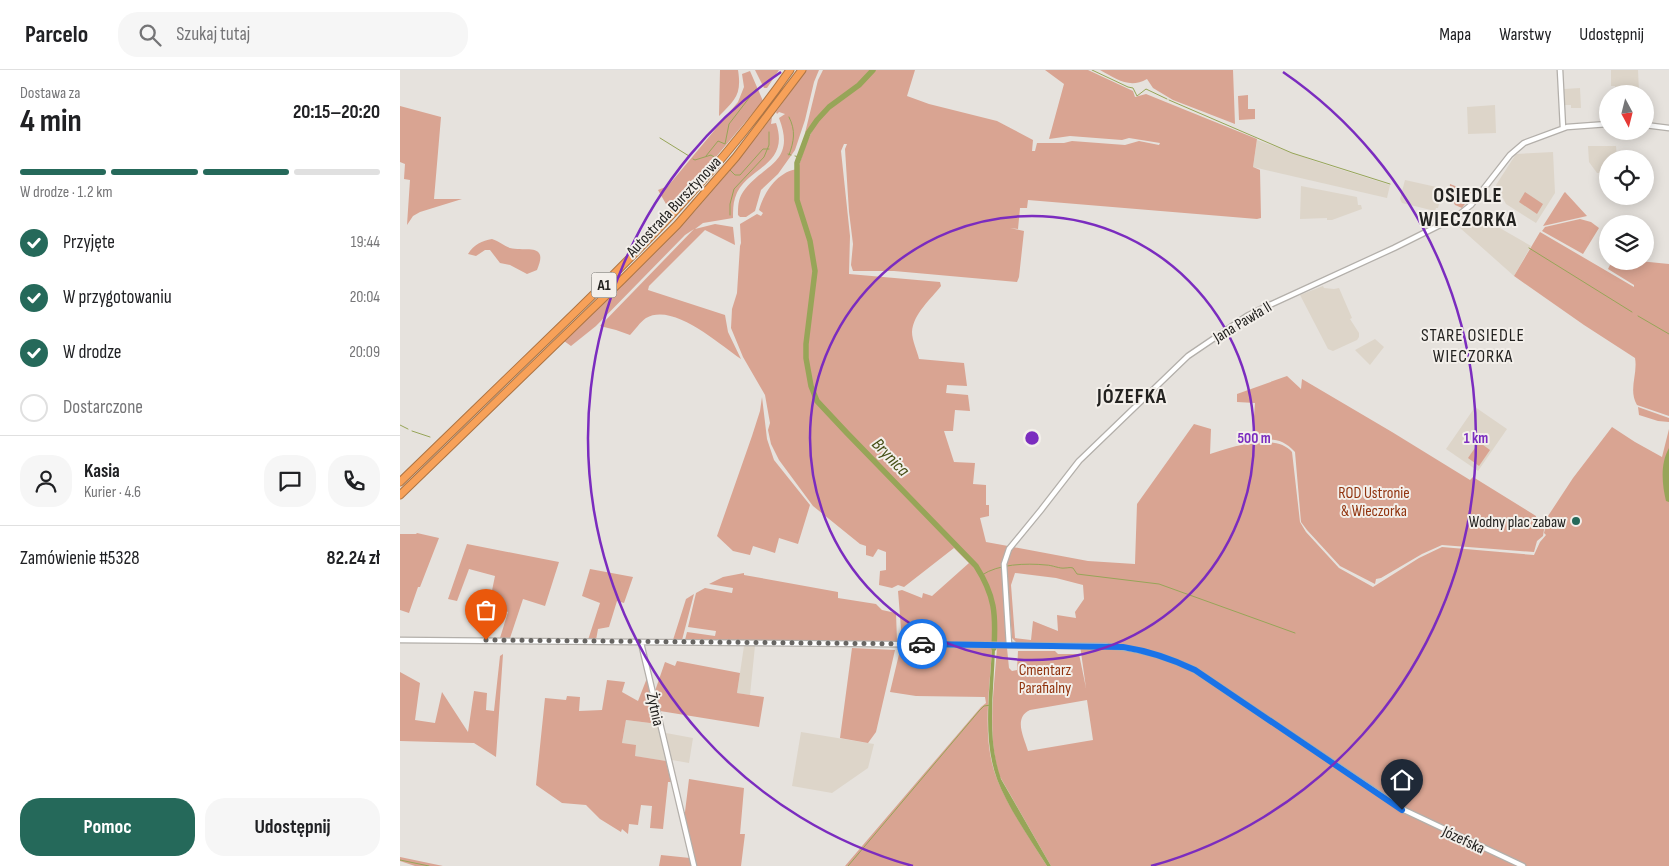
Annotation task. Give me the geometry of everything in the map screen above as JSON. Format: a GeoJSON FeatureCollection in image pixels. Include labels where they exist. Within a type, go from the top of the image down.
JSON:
{"type":"FeatureCollection","features":[{"type":"Feature","properties":{"kind":"highway","name":"Autostrada Bursztynowa"},"geometry":{"type":"LineString","coordinates":[[400,482],[656,233],[724,157],[790,70]]}},
{"type":"Feature","properties":{"kind":"highway","name":"Autostrada Bursztynowa"},"geometry":{"type":"LineString","coordinates":[[400,495],[665,237],[736,157],[802,70]]}},
{"type":"Feature","properties":{"kind":"street"},"geometry":{"type":"LineString","coordinates":[[1560,70],[1563,128]]}},
{"type":"Feature","properties":{"kind":"street","name":"Jana Pawła II"},"geometry":{"type":"LineString","coordinates":[[1009,645],[1004,564],[1009,549],[1079,461],[1194,351],[1261,309],[1394,248],[1456,217],[1474,201],[1516,148],[1533,139],[1563,128],[1599,125]]}},
{"type":"Feature","properties":{"kind":"street"},"geometry":{"type":"LineString","coordinates":[[1654,127],[1669,128]]}},
{"type":"Feature","properties":{"kind":"street","name":"Józefska"},"geometry":{"type":"LineString","coordinates":[[400,640],[1009,645],[1140,649],[1174,660],[1195,670],[1402,810],[1523,866]]}},
{"type":"Feature","properties":{"kind":"street","name":"Żytnia"},"geometry":{"type":"LineString","coordinates":[[641,642],[694,866]]}},
{"type":"Feature","properties":{"kind":"shaded area"},"geometry":{"type":"Polygon","coordinates":[[[1611,70],[1638,70],[1639,85],[1611,85],[1611,70]]]}},
{"type":"Feature","properties":{"kind":"shaded area"},"geometry":{"type":"Polygon","coordinates":[[[1580,88],[1581,108],[1571,108],[1571,105],[1565,105],[1564,89],[1580,88]]]}},
{"type":"Feature","properties":{"kind":"shaded area"},"geometry":{"type":"Polygon","coordinates":[[[1495,105],[1496,133],[1468,134],[1467,107],[1495,105]]]}},
{"type":"Feature","properties":{"kind":"shaded area"},"geometry":{"type":"Polygon","coordinates":[[[1257,140],[1320,163],[1390,185],[1387,198],[1253,167],[1257,140]]]}},
{"type":"Feature","properties":{"kind":"shaded area"},"geometry":{"type":"Polygon","coordinates":[[[1588,146],[1616,146],[1616,150],[1599,150],[1599,173],[1589,162],[1588,146]]]}},
{"type":"Feature","properties":{"kind":"shaded area"},"geometry":{"type":"Polygon","coordinates":[[[1553,152],[1555,193],[1536,223],[1506,204],[1496,185],[1516,154],[1553,152]]]}},
{"type":"Feature","properties":{"kind":"shaded area"},"geometry":{"type":"Polygon","coordinates":[[[1405,180],[1441,188],[1440,191],[1444,192],[1438,208],[1435,211],[1402,203],[1400,199],[1405,180]]]}},
{"type":"Feature","properties":{"kind":"shaded area"},"geometry":{"type":"Polygon","coordinates":[[[1301,186],[1357,197],[1358,205],[1361,205],[1362,209],[1332,220],[1327,220],[1327,218],[1300,219],[1301,186]]]}},
{"type":"Feature","properties":{"kind":"shaded area"},"geometry":{"type":"Polygon","coordinates":[[[1472,212],[1531,246],[1514,276],[1459,227],[1472,212]]]}},
{"type":"Feature","properties":{"kind":"shaded area"},"geometry":{"type":"Polygon","coordinates":[[[1323,286],[1324,288],[1339,288],[1352,318],[1350,319],[1359,333],[1357,340],[1333,351],[1328,349],[1300,295],[1323,286]]]}},
{"type":"Feature","properties":{"kind":"shaded area"},"geometry":{"type":"Polygon","coordinates":[[[1375,339],[1384,347],[1370,365],[1355,350],[1375,339]]]}},
{"type":"Feature","properties":{"kind":"shaded area"},"geometry":{"type":"Polygon","coordinates":[[[1475,407],[1507,429],[1478,471],[1446,449],[1475,407]]]}},
{"type":"Feature","properties":{"kind":"shaded area"},"geometry":{"type":"Polygon","coordinates":[[[1669,448],[1669,502],[1666,501],[1663,474],[1664,461],[1669,448]]]}},
{"type":"Feature","properties":{"kind":"shaded area"},"geometry":{"type":"Polygon","coordinates":[[[744,646],[755,646],[750,695],[737,693],[744,646]]]}},
{"type":"Feature","properties":{"kind":"shaded area"},"geometry":{"type":"Polygon","coordinates":[[[992,648],[995,648],[992,730],[996,763],[1001,779],[1051,866],[1047,866],[1013,812],[997,779],[992,763],[988,714],[992,648]]]}},
{"type":"Feature","properties":{"kind":"shaded area"},"geometry":{"type":"Polygon","coordinates":[[[626,720],[658,724],[666,761],[634,756],[622,743],[626,720]]]}},
{"type":"Feature","properties":{"kind":"shaded area"},"geometry":{"type":"Polygon","coordinates":[[[801,732],[874,744],[868,768],[832,793],[792,786],[801,732]]]}},
{"type":"Feature","properties":{"kind":"shaded area"},"geometry":{"type":"Polygon","coordinates":[[[666,733],[693,738],[689,763],[672,760],[666,733]]]}},
{"type":"Feature","properties":{"kind":"green space"},"geometry":{"type":"Polygon","coordinates":[[[720,70],[738,70],[739,85],[733,101],[719,116],[720,70]]]}},
{"type":"Feature","properties":{"kind":"green space"},"geometry":{"type":"Polygon","coordinates":[[[755,70],[779,70],[767,88],[764,88],[755,70]]]}},
{"type":"Feature","properties":{"kind":"green space"},"geometry":{"type":"Polygon","coordinates":[[[806,70],[819,70],[795,150],[778,174],[761,190],[755,211],[746,217],[740,217],[738,215],[738,206],[743,192],[781,154],[784,145],[779,118],[785,114],[779,112],[777,114],[776,112],[806,70]]]}},
{"type":"Feature","properties":{"kind":"green space"},"geometry":{"type":"Polygon","coordinates":[[[823,70],[870,70],[859,83],[825,109],[805,133],[818,80],[823,70]]]}},
{"type":"Feature","properties":{"kind":"green space"},"geometry":{"type":"Polygon","coordinates":[[[874,70],[915,70],[907,96],[929,104],[997,121],[1033,140],[1032,151],[1035,151],[1037,143],[1064,143],[1072,141],[1125,145],[1139,141],[1159,145],[1160,143],[1129,138],[1122,140],[1070,136],[1049,139],[1064,84],[1045,70],[1088,70],[1133,91],[1135,97],[1146,94],[1257,139],[1253,167],[1260,170],[1261,218],[1028,200],[1027,208],[1020,208],[1018,229],[1010,228],[1024,231],[1017,282],[894,271],[853,271],[851,265],[853,244],[845,149],[847,144],[844,144],[841,151],[850,236],[849,274],[940,282],[941,286],[923,307],[913,325],[913,338],[919,359],[964,363],[967,386],[947,385],[946,393],[968,395],[970,411],[955,410],[953,431],[944,431],[954,462],[975,463],[973,484],[986,485],[986,505],[989,505],[989,516],[980,518],[986,542],[1008,546],[1002,563],[1007,638],[1005,643],[902,641],[898,591],[902,590],[922,598],[923,593],[932,596],[969,563],[954,548],[904,587],[898,585],[892,588],[879,585],[880,571],[886,570],[886,552],[878,549],[873,557],[866,555],[866,546],[860,544],[813,506],[779,460],[771,444],[768,430],[770,423],[765,395],[743,357],[731,328],[732,309],[737,293],[741,243],[740,224],[757,214],[761,216],[763,213],[759,210],[764,196],[778,178],[798,169],[806,144],[813,129],[823,115],[835,103],[859,86],[874,70]]]}},
{"type":"Feature","properties":{"kind":"green space"},"geometry":{"type":"Polygon","coordinates":[[[1100,70],[1233,70],[1235,124],[1173,100],[1153,88],[1147,79],[1134,83],[1123,82],[1100,70]]]}},
{"type":"Feature","properties":{"kind":"green space"},"geometry":{"type":"Polygon","coordinates":[[[750,71],[763,101],[673,208],[666,204],[658,190],[668,186],[738,102],[744,87],[742,74],[750,71]]]}},
{"type":"Feature","properties":{"kind":"green space"},"geometry":{"type":"Polygon","coordinates":[[[1248,95],[1248,109],[1255,109],[1255,119],[1239,120],[1238,96],[1248,95]]]}},
{"type":"Feature","properties":{"kind":"green space"},"geometry":{"type":"Polygon","coordinates":[[[400,106],[441,117],[434,199],[462,199],[420,212],[413,216],[407,225],[410,180],[404,179],[405,164],[400,162],[400,106]]]}},
{"type":"Feature","properties":{"kind":"green space"},"geometry":{"type":"Polygon","coordinates":[[[772,117],[771,124],[776,123],[779,138],[777,149],[772,158],[747,179],[740,188],[734,200],[733,218],[703,223],[695,229],[715,224],[733,227],[735,245],[705,230],[649,286],[648,290],[725,315],[728,332],[741,359],[695,327],[669,316],[657,315],[646,318],[630,335],[600,326],[694,229],[685,235],[596,326],[571,346],[564,341],[695,211],[772,117]]]}},
{"type":"Feature","properties":{"kind":"green space"},"geometry":{"type":"Polygon","coordinates":[[[1450,184],[1473,193],[1462,208],[1455,205],[1452,199],[1449,198],[1450,184]]]}},
{"type":"Feature","properties":{"kind":"green space"},"geometry":{"type":"Polygon","coordinates":[[[1525,192],[1543,204],[1537,214],[1519,202],[1525,192]]]}},
{"type":"Feature","properties":{"kind":"green space"},"geometry":{"type":"Polygon","coordinates":[[[1564,193],[1587,216],[1543,226],[1564,193]]]}},
{"type":"Feature","properties":{"kind":"green space"},"geometry":{"type":"Polygon","coordinates":[[[1580,219],[1591,222],[1599,228],[1583,254],[1542,231],[1545,227],[1580,219]]]}},
{"type":"Feature","properties":{"kind":"green space"},"geometry":{"type":"Polygon","coordinates":[[[1540,232],[1599,267],[1599,270],[1605,270],[1634,287],[1634,285],[1610,270],[1654,270],[1654,262],[1669,264],[1669,416],[1637,405],[1633,394],[1635,358],[1514,276],[1540,232]]]}},
{"type":"Feature","properties":{"kind":"green space"},"geometry":{"type":"Polygon","coordinates":[[[492,239],[510,248],[538,252],[540,261],[537,270],[527,274],[510,265],[500,263],[490,250],[485,250],[476,256],[468,254],[478,244],[492,239]]]}},
{"type":"Feature","properties":{"kind":"green space","name":"ROD Ustronie & Wieczorka"},"geometry":{"type":"Polygon","coordinates":[[[1287,376],[1301,389],[1302,379],[1470,480],[1473,477],[1536,516],[1536,518],[1545,523],[1543,536],[1537,541],[1534,552],[1442,545],[1376,579],[1375,584],[1340,566],[1301,522],[1295,452],[1280,441],[1265,440],[1252,442],[1255,403],[1237,402],[1237,394],[1287,376]]]}},
{"type":"Feature","properties":{"kind":"green space"},"geometry":{"type":"Polygon","coordinates":[[[762,397],[767,439],[774,460],[810,505],[798,544],[779,538],[775,553],[753,546],[750,555],[733,551],[717,536],[752,436],[760,411],[762,397]]]}},
{"type":"Feature","properties":{"kind":"green space"},"geometry":{"type":"Polygon","coordinates":[[[1638,407],[1669,418],[1669,422],[1658,421],[1639,415],[1638,407]]]}},
{"type":"Feature","properties":{"kind":"green space","name":"Cmentarz Parafialny"},"geometry":{"type":"Polygon","coordinates":[[[1194,424],[1211,429],[1210,454],[1253,443],[1275,443],[1284,446],[1292,452],[1300,522],[1306,532],[1339,568],[1373,587],[1419,558],[1442,547],[1534,555],[1540,542],[1546,535],[1544,533],[1548,516],[1573,478],[1612,427],[1662,457],[1669,429],[1669,866],[1051,866],[999,775],[995,759],[992,728],[997,648],[1007,648],[1009,668],[1012,671],[1017,670],[1018,651],[1055,651],[1058,654],[1079,654],[1086,688],[1080,645],[1023,644],[1017,643],[1012,638],[1007,559],[1013,547],[1088,561],[1135,564],[1137,504],[1194,424]],[[1015,573],[1011,585],[1015,638],[1031,640],[1033,621],[1058,631],[1057,615],[1076,618],[1075,612],[1084,599],[1083,585],[1056,578],[1015,573]],[[1087,700],[1030,710],[1025,713],[1022,718],[1021,728],[1028,751],[1093,740],[1087,700]]]}},
{"type":"Feature","properties":{"kind":"green space"},"geometry":{"type":"Polygon","coordinates":[[[1479,442],[1490,450],[1479,466],[1468,458],[1479,442]]]}},
{"type":"Feature","properties":{"kind":"green space"},"geometry":{"type":"Polygon","coordinates":[[[417,533],[439,538],[409,613],[400,610],[400,534],[417,533]]]}},
{"type":"Feature","properties":{"kind":"green space"},"geometry":{"type":"Polygon","coordinates":[[[467,544],[559,562],[545,606],[523,599],[510,638],[500,638],[508,612],[489,605],[495,576],[469,569],[457,601],[448,599],[467,544]]]}},
{"type":"Feature","properties":{"kind":"green space"},"geometry":{"type":"Polygon","coordinates":[[[590,569],[633,577],[624,603],[617,601],[609,627],[598,629],[596,640],[588,640],[600,603],[582,596],[590,569]]]}},
{"type":"Feature","properties":{"kind":"green space"},"geometry":{"type":"Polygon","coordinates":[[[744,573],[744,575],[838,592],[838,598],[876,604],[882,610],[896,613],[897,641],[896,643],[685,640],[687,632],[715,636],[716,631],[688,627],[696,593],[705,588],[732,593],[733,588],[709,584],[723,577],[744,573]]]}},
{"type":"Feature","properties":{"kind":"green space"},"geometry":{"type":"Polygon","coordinates":[[[694,594],[682,640],[673,640],[686,599],[694,594]]]}},
{"type":"Feature","properties":{"kind":"green space"},"geometry":{"type":"Polygon","coordinates":[[[903,647],[992,648],[988,731],[992,764],[1007,801],[1047,866],[845,866],[986,703],[985,697],[916,696],[890,692],[900,650],[903,647]]]}},
{"type":"Feature","properties":{"kind":"green space"},"geometry":{"type":"Polygon","coordinates":[[[852,648],[895,650],[876,732],[868,743],[840,738],[852,648]]]}},
{"type":"Feature","properties":{"kind":"green space"},"geometry":{"type":"Polygon","coordinates":[[[503,654],[496,757],[474,743],[400,741],[400,672],[420,683],[415,720],[435,723],[442,692],[468,732],[474,691],[487,693],[486,710],[494,711],[500,656],[503,654]]]}},
{"type":"Feature","properties":{"kind":"green space"},"geometry":{"type":"Polygon","coordinates":[[[677,661],[740,673],[737,693],[764,697],[759,727],[660,711],[655,691],[665,662],[675,666],[677,661]]]}},
{"type":"Feature","properties":{"kind":"green space"},"geometry":{"type":"Polygon","coordinates":[[[647,678],[658,724],[626,720],[622,743],[636,745],[635,756],[666,761],[671,782],[668,782],[663,829],[650,828],[652,806],[641,805],[638,825],[629,824],[628,834],[622,829],[621,832],[600,819],[586,805],[562,803],[536,785],[545,698],[566,700],[567,696],[580,697],[579,711],[602,710],[607,680],[625,682],[622,692],[638,701],[647,678]]]}},
{"type":"Feature","properties":{"kind":"green space"},"geometry":{"type":"Polygon","coordinates":[[[689,779],[744,788],[740,834],[745,834],[741,866],[696,866],[683,812],[685,812],[689,779]]]}},
{"type":"Feature","properties":{"kind":"green space"},"geometry":{"type":"Polygon","coordinates":[[[661,855],[690,858],[692,866],[659,866],[661,855]]]}},
{"type":"Feature","properties":{"kind":"green space"},"geometry":{"type":"Polygon","coordinates":[[[400,857],[443,866],[415,866],[400,861],[400,857]]]}},
{"type":"Feature","properties":{"kind":"waterway","name":"Brynica"},"geometry":{"type":"LineString","coordinates":[[873,70],[859,85],[829,107],[817,120],[808,133],[797,163],[797,200],[810,241],[815,271],[806,344],[806,358],[811,386],[817,401],[976,566],[991,596],[995,625],[994,648]]}},
{"type":"Feature","properties":{"kind":"waterway"},"geometry":{"type":"LineString","coordinates":[[1092,70],[1133,88],[1137,96],[1146,89],[1167,99]]}},
{"type":"Feature","properties":{"kind":"waterway"},"geometry":{"type":"LineString","coordinates":[[706,156],[718,141],[725,144],[729,124],[756,89]]}},
{"type":"Feature","properties":{"kind":"waterway"},"geometry":{"type":"LineString","coordinates":[[1169,100],[1292,153],[1390,184]]}},
{"type":"Feature","properties":{"kind":"waterway"},"geometry":{"type":"LineString","coordinates":[[789,117],[793,127],[792,145],[789,155]]}},
{"type":"Feature","properties":{"kind":"waterway"},"geometry":{"type":"LineString","coordinates":[[730,215],[730,204],[734,189],[764,157],[769,145],[769,132]]}},
{"type":"Feature","properties":{"kind":"waterway"},"geometry":{"type":"LineString","coordinates":[[660,138],[689,156]]}},
{"type":"Feature","properties":{"kind":"waterway"},"geometry":{"type":"LineString","coordinates":[[730,170],[735,175],[740,175],[763,149],[769,149]]}},
{"type":"Feature","properties":{"kind":"waterway"},"geometry":{"type":"LineString","coordinates":[[693,159],[711,155],[717,159]]}},
{"type":"Feature","properties":{"kind":"waterway","name":"Brynica"},"geometry":{"type":"LineString","coordinates":[[795,156],[799,157]]}},
{"type":"Feature","properties":{"kind":"waterway"},"geometry":{"type":"LineString","coordinates":[[1529,248],[1632,312]]}},
{"type":"Feature","properties":{"kind":"waterway"},"geometry":{"type":"LineString","coordinates":[[1638,316],[1669,334]]}},
{"type":"Feature","properties":{"kind":"waterway"},"geometry":{"type":"LineString","coordinates":[[400,425],[408,429]]}},
{"type":"Feature","properties":{"kind":"waterway"},"geometry":{"type":"LineString","coordinates":[[412,431],[430,437]]}},
{"type":"Feature","properties":{"kind":"waterway"},"geometry":{"type":"LineString","coordinates":[[982,575],[1004,566],[1021,564],[1073,568],[1077,574],[1159,584],[1295,633]]}},
{"type":"Feature","properties":{"kind":"waterway"},"geometry":{"type":"LineString","coordinates":[[848,866],[979,711],[984,706],[991,705]]}},
{"type":"Feature","properties":{"kind":"waterway"},"geometry":{"type":"LineString","coordinates":[[400,860],[429,866]]}},
{"type":"Feature","properties":{"kind":"way so far"},"geometry":{"type":"LineString","coordinates":[[486,640],[922,644]]}},
{"type":"Feature","properties":{"kind":"place","name":"Wodny plac zabaw"},"geometry":{"type":"Point","coordinates":[1576,521]}},
{"type":"Feature","properties":{"kind":"district","name":"OSIEDLE WIECZORKA"},"geometry":{"type":"Point","coordinates":[1468,207]}},
{"type":"Feature","properties":{"kind":"district","name":"STARE OSIEDLE WIECZORKA"},"geometry":{"type":"Point","coordinates":[1473,345]}},
{"type":"Feature","properties":{"kind":"district","name":"JÓZEFKA"},"geometry":{"type":"Point","coordinates":[1132,396]}},
{"type":"Feature","properties":{"kind":"route"},"geometry":{"type":"LineString","coordinates":[[922,644],[1123,647],[1140,649],[1174,660],[1195,670],[1402,810]]}}]}
